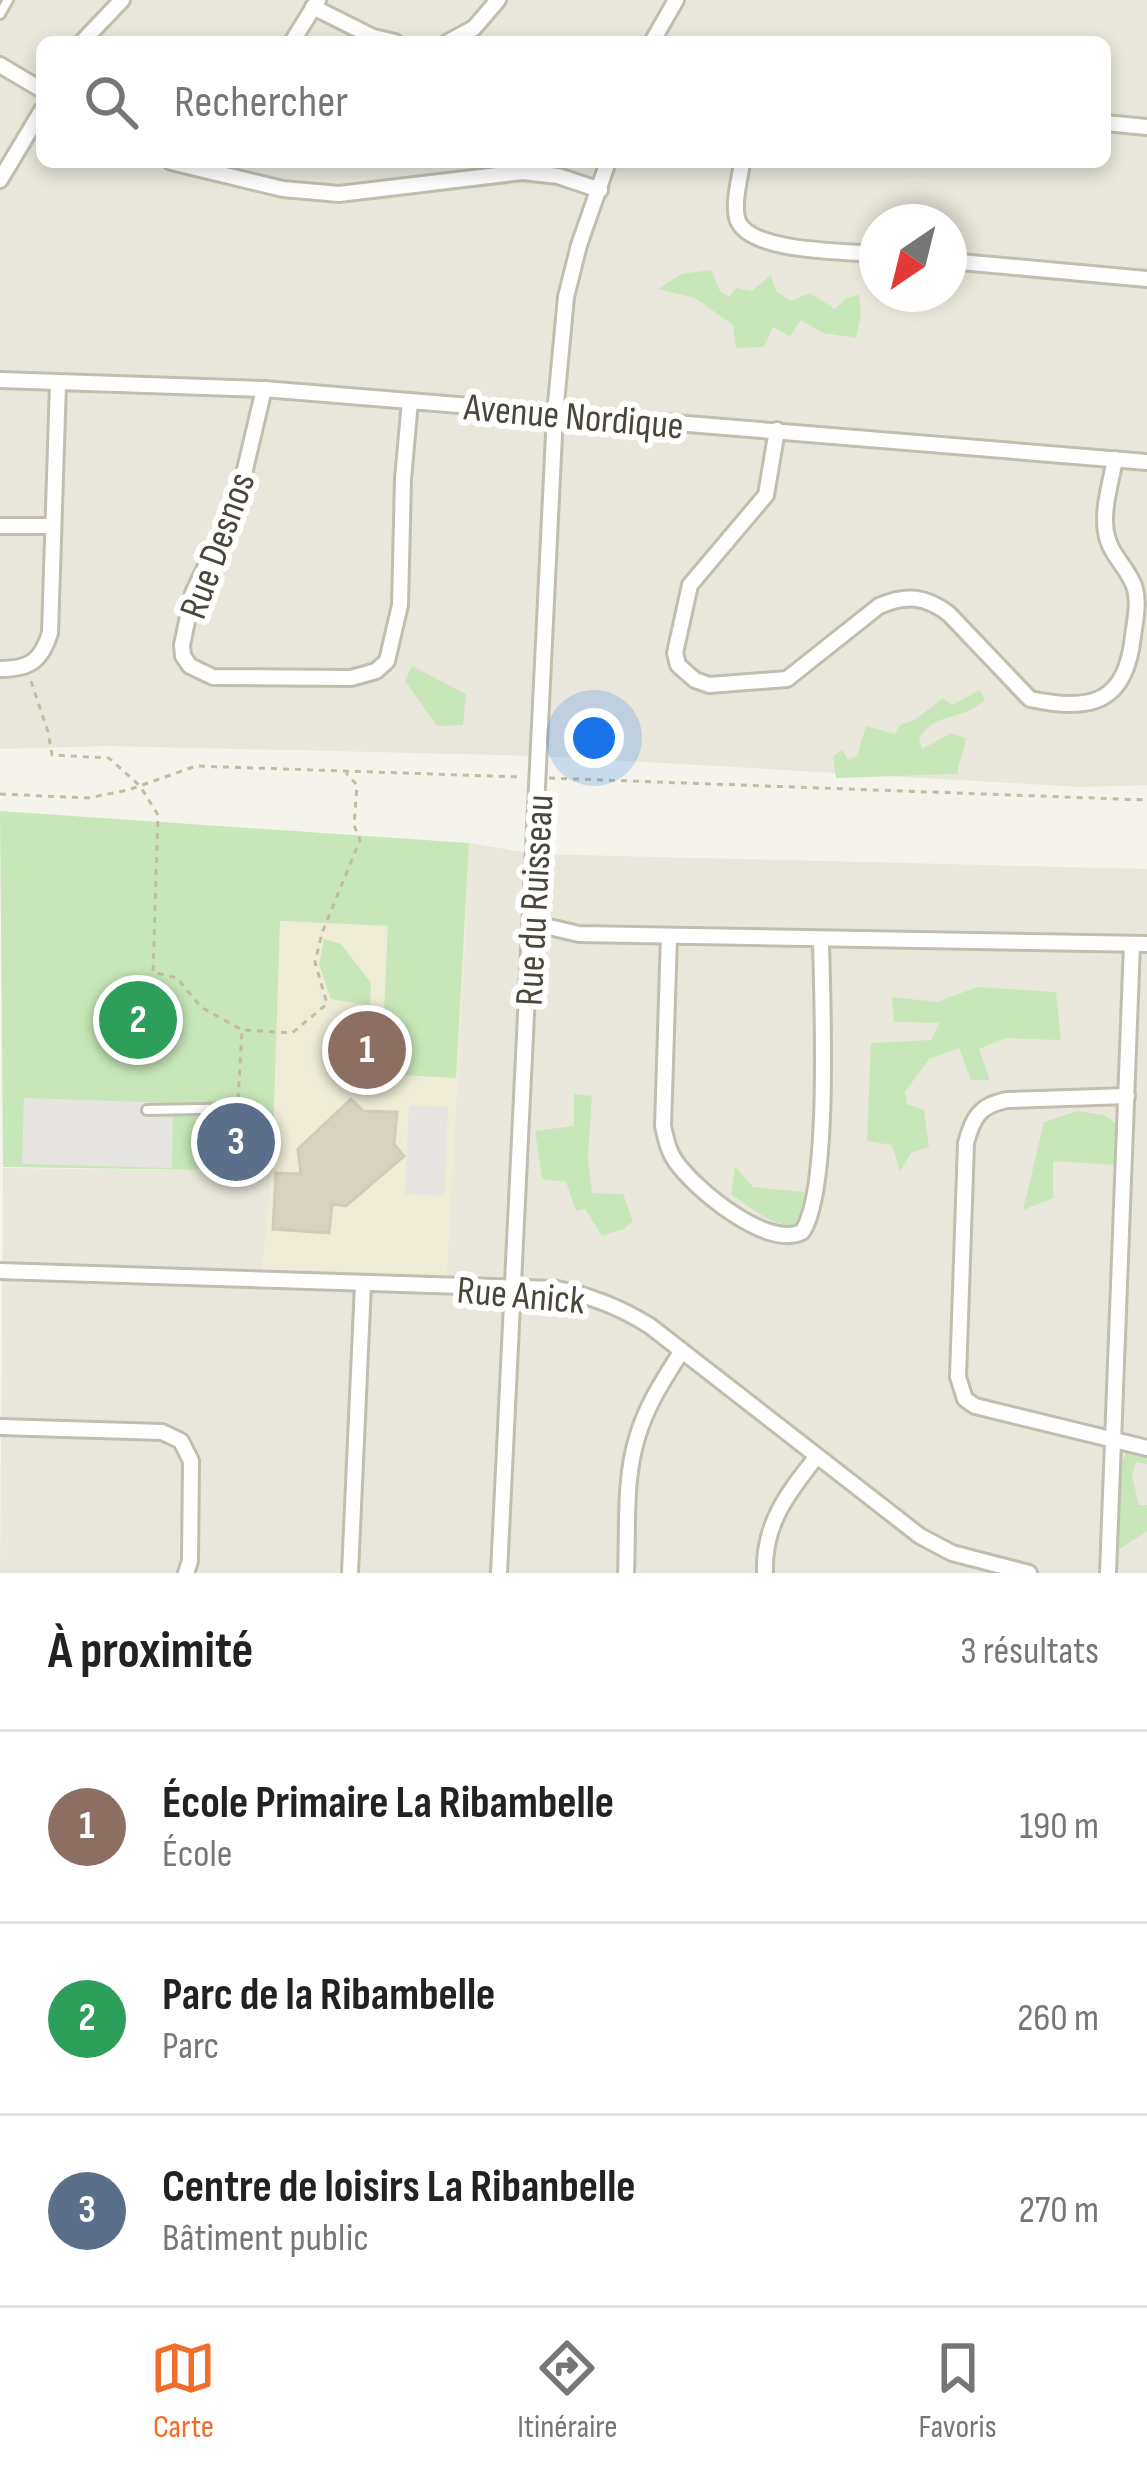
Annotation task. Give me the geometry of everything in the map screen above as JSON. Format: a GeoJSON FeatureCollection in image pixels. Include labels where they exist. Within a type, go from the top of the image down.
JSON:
{"type":"FeatureCollection","features":[{"type":"Feature","properties":{"kind":"street"},"geometry":{"type":"LineString","coordinates":[[88,36],[122,0]]}},
{"type":"Feature","properties":{"kind":"street"},"geometry":{"type":"LineString","coordinates":[[460,36],[475,28],[498,0]]}},
{"type":"Feature","properties":{"kind":"street"},"geometry":{"type":"LineString","coordinates":[[655,36],[676,0]]}},
{"type":"Feature","properties":{"kind":"street"},"geometry":{"type":"LineString","coordinates":[[296,36],[316,3],[371,36]]}},
{"type":"Feature","properties":{"kind":"street"},"geometry":{"type":"LineString","coordinates":[[0,65],[36,86]]}},
{"type":"Feature","properties":{"kind":"street"},"geometry":{"type":"LineString","coordinates":[[0,180],[36,120]]}},
{"type":"Feature","properties":{"kind":"street"},"geometry":{"type":"LineString","coordinates":[[1111,124],[1147,127]]}},
{"type":"Feature","properties":{"kind":"street","name":"Rue du Ruisseau"},"geometry":{"type":"LineString","coordinates":[[499,1573],[555,414],[566,297],[606,168]]}},
{"type":"Feature","properties":{"kind":"street"},"geometry":{"type":"LineString","coordinates":[[741,168],[736,217],[752,236],[771,244],[859,252]]}},
{"type":"Feature","properties":{"kind":"street"},"geometry":{"type":"LineString","coordinates":[[232,170],[283,188],[339,194],[523,172],[557,176],[600,190]]}},
{"type":"Feature","properties":{"kind":"street"},"geometry":{"type":"LineString","coordinates":[[967,263],[1147,279]]}},
{"type":"Feature","properties":{"kind":"street","name":"Avenue Nordique"},"geometry":{"type":"LineString","coordinates":[[0,380],[264,389],[1147,462]]}},
{"type":"Feature","properties":{"kind":"street"},"geometry":{"type":"LineString","coordinates":[[0,669],[27,667],[44,651],[50,633],[58,382]]}},
{"type":"Feature","properties":{"kind":"street","name":"Rue Desnos"},"geometry":{"type":"LineString","coordinates":[[264,389],[238,499],[193,593],[182,645],[190,666],[213,677],[350,679],[376,671],[387,661],[400,605],[410,401]]}},
{"type":"Feature","properties":{"kind":"street"},"geometry":{"type":"LineString","coordinates":[[777,430],[766,496],[698,572],[685,599],[675,653],[678,665],[710,686],[787,679],[879,606],[914,597],[935,603],[949,614],[1030,699],[1098,701],[1112,694],[1131,663],[1137,602],[1135,585],[1106,535],[1115,459]]}},
{"type":"Feature","properties":{"kind":"street"},"geometry":{"type":"LineString","coordinates":[[0,526],[53,526]]}},
{"type":"Feature","properties":{"kind":"street"},"geometry":{"type":"LineString","coordinates":[[532,923],[579,934],[1140,944],[1127,1096],[1108,1573]]}},
{"type":"Feature","properties":{"kind":"street"},"geometry":{"type":"LineString","coordinates":[[669,936],[663,1126],[668,1145],[676,1162],[703,1190],[753,1226],[782,1237],[802,1232],[813,1211],[823,1081],[821,940]]}},
{"type":"Feature","properties":{"kind":"street"},"geometry":{"type":"LineString","coordinates":[[1127,1096],[989,1103],[971,1126],[963,1195],[958,1377],[965,1399],[975,1406],[1147,1448]]}},
{"type":"Feature","properties":{"kind":"street","name":"Rue Anick"},"geometry":{"type":"LineString","coordinates":[[0,1271],[556,1289],[589,1296],[621,1308],[920,1536],[952,1553],[1029,1573]]}},
{"type":"Feature","properties":{"kind":"street"},"geometry":{"type":"LineString","coordinates":[[350,1573],[363,1284]]}},
{"type":"Feature","properties":{"kind":"street"},"geometry":{"type":"LineString","coordinates":[[626,1573],[630,1479],[638,1436],[653,1397],[681,1352]]}},
{"type":"Feature","properties":{"kind":"street"},"geometry":{"type":"LineString","coordinates":[[0,1427],[162,1432],[181,1441],[191,1461],[186,1573]]}},
{"type":"Feature","properties":{"kind":"street"},"geometry":{"type":"LineString","coordinates":[[765,1573],[770,1526],[782,1501],[817,1456]]}},
{"type":"Feature","properties":{"kind":"lane"},"geometry":{"type":"LineString","coordinates":[[0,14],[8,0]]}},
{"type":"Feature","properties":{"kind":"lane"},"geometry":{"type":"LineString","coordinates":[[147,1110],[254,1108]]}},
{"type":"Feature","properties":{"kind":"path"},"geometry":{"type":"LineString","coordinates":[[27,667],[52,755],[110,758],[140,786],[158,815],[153,972],[177,978],[200,1007],[242,1030],[292,1033],[327,1004],[315,962],[360,840],[354,825],[357,785],[368,772]]}},
{"type":"Feature","properties":{"kind":"path"},"geometry":{"type":"LineString","coordinates":[[0,794],[88,798],[196,766],[1147,800]]}},
{"type":"Feature","properties":{"kind":"path"},"geometry":{"type":"LineString","coordinates":[[345,771],[357,785]]}},
{"type":"Feature","properties":{"kind":"path"},"geometry":{"type":"LineString","coordinates":[[237,1108],[242,1030]]}},
{"type":"Feature","properties":{"kind":"shaded area"},"geometry":{"type":"Polygon","coordinates":[[[0,0],[1147,0],[1147,785],[1080,787],[540,756],[110,746],[0,749],[0,0]]]}},
{"type":"Feature","properties":{"kind":"shaded area"},"geometry":{"type":"Polygon","coordinates":[[[469,843],[535,854],[1147,869],[1147,1573],[0,1573],[3,1168],[272,1171],[262,1280],[446,1285],[469,843]]]}},
{"type":"Feature","properties":{"kind":"shaded area"},"geometry":{"type":"Polygon","coordinates":[[[468,895],[446,1286],[261,1280],[272,1175],[279,921],[464,929],[468,895]]]}},
{"type":"Feature","properties":{"kind":"shaded area"},"geometry":{"type":"Polygon","coordinates":[[[24,1098],[173,1103],[172,1168],[22,1164],[24,1098]]]}},
{"type":"Feature","properties":{"kind":"shaded area"},"geometry":{"type":"Polygon","coordinates":[[[409,1105],[448,1107],[445,1196],[405,1194],[409,1105]]]}},
{"type":"Feature","properties":{"kind":"green space"},"geometry":{"type":"Polygon","coordinates":[[[711,270],[720,291],[729,297],[736,288],[752,291],[771,275],[776,291],[791,301],[810,293],[835,309],[859,294],[856,338],[823,333],[801,320],[790,336],[773,327],[764,347],[736,348],[733,325],[695,298],[658,289],[681,274],[711,270]]]}},
{"type":"Feature","properties":{"kind":"green space"},"geometry":{"type":"Polygon","coordinates":[[[412,666],[466,694],[463,725],[437,726],[405,681],[412,666]]]}},
{"type":"Feature","properties":{"kind":"green space"},"geometry":{"type":"Polygon","coordinates":[[[980,690],[985,700],[934,723],[919,738],[922,749],[951,733],[965,738],[958,774],[836,778],[833,757],[842,749],[848,760],[857,756],[866,726],[895,734],[900,725],[943,698],[952,705],[980,690]]]}},
{"type":"Feature","properties":{"kind":"green space"},"geometry":{"type":"Polygon","coordinates":[[[0,811],[469,843],[456,1078],[381,1074],[388,926],[280,921],[272,1171],[3,1167],[0,811]]]}},
{"type":"Feature","properties":{"kind":"green space"},"geometry":{"type":"Polygon","coordinates":[[[324,939],[341,944],[371,983],[370,1006],[331,999],[319,964],[324,939]]]}},
{"type":"Feature","properties":{"kind":"green space"},"geometry":{"type":"Polygon","coordinates":[[[977,987],[1056,992],[1061,1040],[1005,1038],[979,1049],[990,1080],[971,1080],[959,1048],[929,1059],[905,1092],[907,1104],[924,1110],[929,1147],[911,1153],[900,1172],[892,1145],[867,1141],[871,1043],[931,1040],[939,1023],[894,1022],[892,997],[937,1002],[977,987]]]}},
{"type":"Feature","properties":{"kind":"green space"},"geometry":{"type":"Polygon","coordinates":[[[574,1094],[592,1096],[588,1158],[592,1193],[623,1194],[633,1221],[602,1236],[585,1209],[576,1211],[566,1182],[542,1179],[535,1131],[574,1126],[574,1094]]]}},
{"type":"Feature","properties":{"kind":"green space"},"geometry":{"type":"Polygon","coordinates":[[[1077,1111],[1104,1115],[1116,1123],[1115,1165],[1053,1161],[1053,1198],[1023,1210],[1044,1122],[1077,1111]]]}},
{"type":"Feature","properties":{"kind":"green space"},"geometry":{"type":"Polygon","coordinates":[[[735,1166],[753,1187],[804,1192],[807,1213],[802,1225],[773,1221],[731,1194],[735,1166]]]}},
{"type":"Feature","properties":{"kind":"green space"},"geometry":{"type":"Polygon","coordinates":[[[1137,1442],[1147,1445],[1147,1464],[1136,1462],[1132,1476],[1139,1505],[1147,1505],[1147,1531],[1118,1550],[1117,1477],[1127,1452],[1137,1442]]]}},
{"type":"Feature","properties":{"kind":"building"},"geometry":{"type":"Polygon","coordinates":[[[351,1099],[363,1111],[397,1112],[394,1144],[404,1156],[346,1206],[332,1204],[329,1233],[273,1229],[276,1173],[301,1174],[298,1149],[351,1099]]]}},
{"type":"Feature","properties":{"kind":"place","name":"Parc de la Ribambelle"},"geometry":{"type":"Point","coordinates":[138,1020]}},
{"type":"Feature","properties":{"kind":"place","name":"École Primaire La Ribambelle"},"geometry":{"type":"Point","coordinates":[367,1050]}},
{"type":"Feature","properties":{"kind":"place","name":"Centre de loisirs La Ribanbelle"},"geometry":{"type":"Point","coordinates":[236,1142]}}]}
